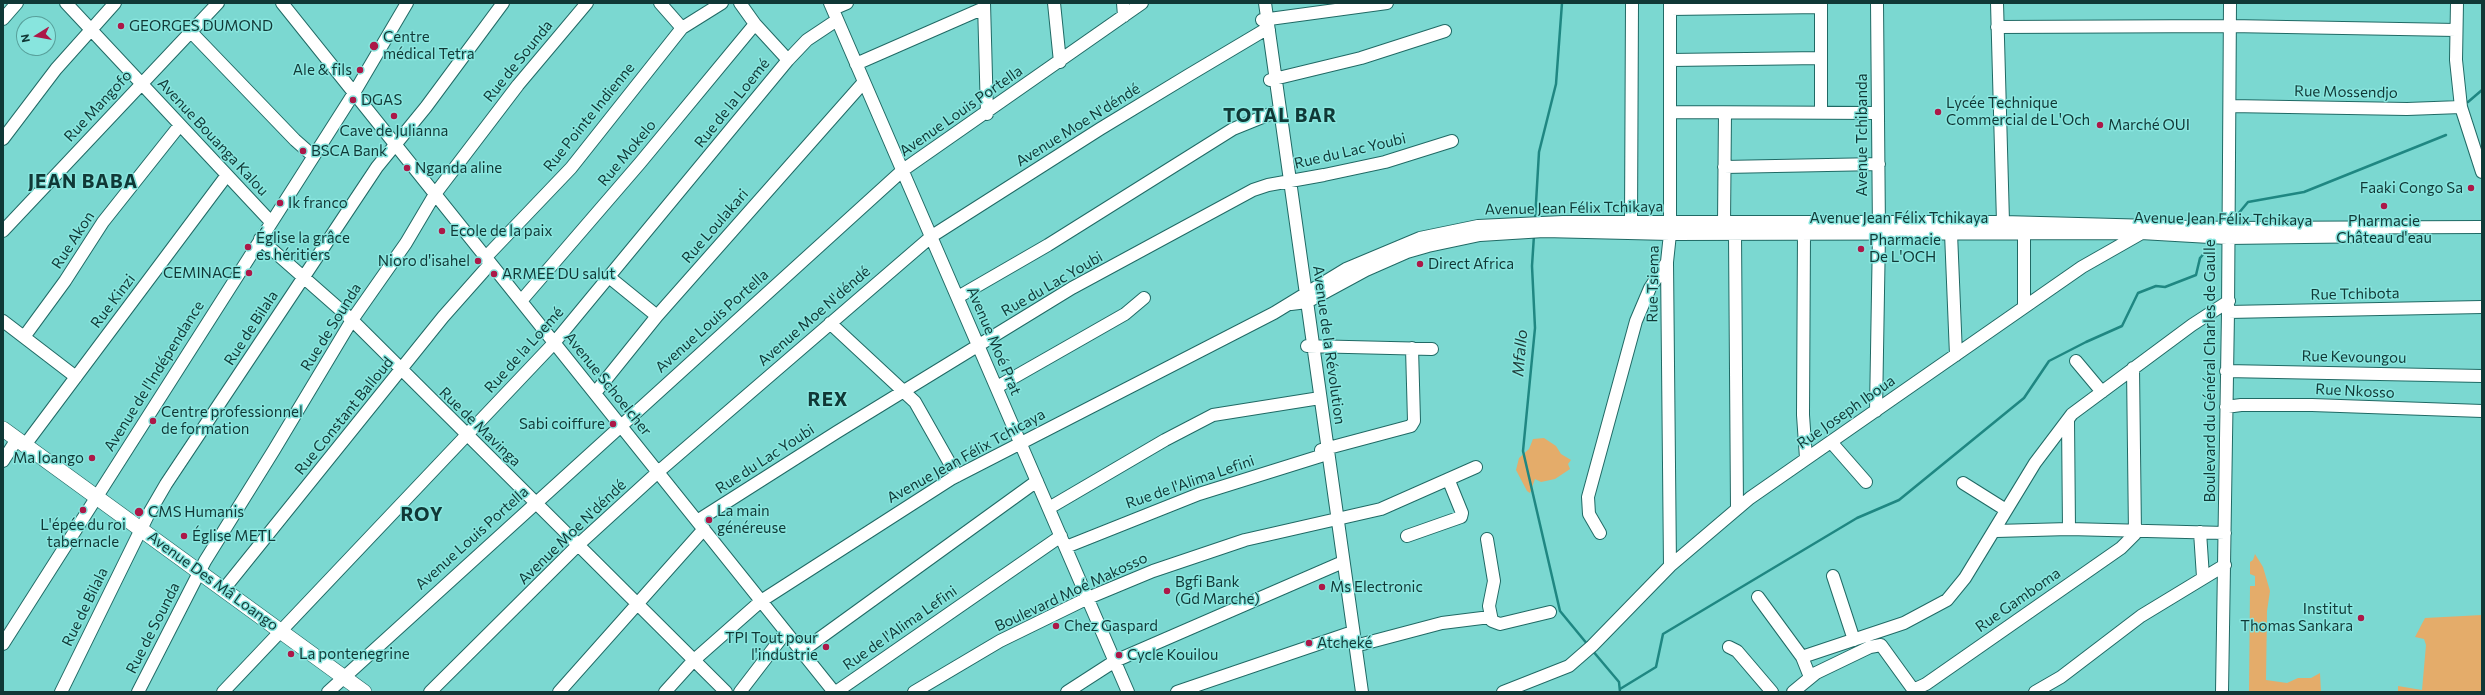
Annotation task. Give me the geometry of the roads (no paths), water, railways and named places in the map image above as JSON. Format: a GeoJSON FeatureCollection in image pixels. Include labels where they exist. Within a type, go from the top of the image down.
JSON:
{"type":"FeatureCollection","features":[{"type":"Feature","properties":{"kind":"main road","name":"Avenue Des Mâ Loango"},"geometry":{"type":"LineString","coordinates":[[3,429],[96,498],[142,528],[364,692]]}},
{"type":"Feature","properties":{"kind":"street"},"geometry":{"type":"LineString","coordinates":[[3,19],[17,3]]}},
{"type":"Feature","properties":{"kind":"street","name":"Avenue Bouanga Kalou"},"geometry":{"type":"LineString","coordinates":[[66,3],[271,222]]}},
{"type":"Feature","properties":{"kind":"street"},"geometry":{"type":"LineString","coordinates":[[3,139],[56,69],[115,3]]}},
{"type":"Feature","properties":{"kind":"street","name":"Rue Mangofo"},"geometry":{"type":"LineString","coordinates":[[3,231],[141,83],[192,33],[218,3]]}},
{"type":"Feature","properties":{"kind":"street","name":"Avenue Schoelcher"},"geometry":{"type":"LineString","coordinates":[[282,3],[394,146],[521,301],[835,692]]}},
{"type":"Feature","properties":{"kind":"street","name":"Avenue de l'Indépendance"},"geometry":{"type":"LineString","coordinates":[[3,644],[312,155],[354,93],[407,3]]}},
{"type":"Feature","properties":{"kind":"street","name":"Rue de Bilala"},"geometry":{"type":"LineString","coordinates":[[61,692],[142,528],[166,484],[369,178],[503,3]]}},
{"type":"Feature","properties":{"kind":"street","name":"Rue de Sounda"},"geometry":{"type":"LineString","coordinates":[[138,692],[200,571],[352,320],[406,243],[434,194],[518,85],[587,3]]}},
{"type":"Feature","properties":{"kind":"street"},"geometry":{"type":"LineString","coordinates":[[660,3],[682,28]]}},
{"type":"Feature","properties":{"kind":"street","name":"Rue Pointe Indienne"},"geometry":{"type":"LineString","coordinates":[[488,261],[571,168],[682,28],[722,3]]}},
{"type":"Feature","properties":{"kind":"street"},"geometry":{"type":"LineString","coordinates":[[740,3],[755,24],[788,60]]}},
{"type":"Feature","properties":{"kind":"street","name":"Rue de la Loemé"},"geometry":{"type":"LineString","coordinates":[[223,692],[554,343],[788,60],[833,11],[847,3]]}},
{"type":"Feature","properties":{"kind":"street"},"geometry":{"type":"LineString","coordinates":[[1054,3],[1060,62]]}},
{"type":"Feature","properties":{"kind":"street"},"geometry":{"type":"LineString","coordinates":[[1123,3],[1124,16]]}},
{"type":"Feature","properties":{"kind":"street","name":"Avenue Louis Portella"},"geometry":{"type":"LineString","coordinates":[[328,692],[903,170],[987,114],[1142,3]]}},
{"type":"Feature","properties":{"kind":"street","name":"Avenue de la Révolution"},"geometry":{"type":"LineString","coordinates":[[1259,3],[1266,25]]}},
{"type":"Feature","properties":{"kind":"street","name":"Avenue de la Révolution"},"geometry":{"type":"LineString","coordinates":[[1265,3],[1266,25],[1301,300],[1310,346],[1350,633],[1355,692]]}},
{"type":"Feature","properties":{"kind":"street","name":"Avenue Moe N'déndé"},"geometry":{"type":"LineString","coordinates":[[430,692],[578,545],[658,472],[932,236],[1266,25],[1386,3]]}},
{"type":"Feature","properties":{"kind":"street"},"geometry":{"type":"LineString","coordinates":[[1631,222],[1632,3]]}},
{"type":"Feature","properties":{"kind":"street","name":"Avenue Tchibanda"},"geometry":{"type":"LineString","coordinates":[[1876,411],[1879,228],[1877,3]]}},
{"type":"Feature","properties":{"kind":"street"},"geometry":{"type":"LineString","coordinates":[[1997,3],[2003,222]]}},
{"type":"Feature","properties":{"kind":"street","name":"Boulevard du Général Charles de Gaulle"},"geometry":{"type":"LineString","coordinates":[[2222,692],[2228,307],[2230,3]]}},
{"type":"Feature","properties":{"kind":"street"},"geometry":{"type":"LineString","coordinates":[[2457,3],[2456,30],[2458,81],[2461,107],[2482,172]]}},
{"type":"Feature","properties":{"kind":"street"},"geometry":{"type":"LineString","coordinates":[[856,64],[984,5],[987,114]]}},
{"type":"Feature","properties":{"kind":"street"},"geometry":{"type":"LineString","coordinates":[[1670,6],[1821,5],[1821,113]]}},
{"type":"Feature","properties":{"kind":"street","name":"Rue Tsiema"},"geometry":{"type":"LineString","coordinates":[[1670,6],[1670,228],[1667,262],[1670,566]]}},
{"type":"Feature","properties":{"kind":"street","name":"Avenue Moé Prat"},"geometry":{"type":"LineString","coordinates":[[833,11],[863,83],[932,236],[1128,692]]}},
{"type":"Feature","properties":{"kind":"street","name":"Rue Mokelo"},"geometry":{"type":"LineString","coordinates":[[521,301],[640,163],[755,24]]}},
{"type":"Feature","properties":{"kind":"street"},"geometry":{"type":"LineString","coordinates":[[1997,27],[2230,26],[2456,30]]}},
{"type":"Feature","properties":{"kind":"street"},"geometry":{"type":"LineString","coordinates":[[1273,80],[1376,54],[1445,31]]}},
{"type":"Feature","properties":{"kind":"street"},"geometry":{"type":"LineString","coordinates":[[192,33],[295,140],[312,155]]}},
{"type":"Feature","properties":{"kind":"street"},"geometry":{"type":"LineString","coordinates":[[1671,60],[1821,58]]}},
{"type":"Feature","properties":{"kind":"street","name":"Rue Loulakari"},"geometry":{"type":"LineString","coordinates":[[595,393],[657,316],[863,83]]}},
{"type":"Feature","properties":{"kind":"street","name":"Rue Mossendjo"},"geometry":{"type":"LineString","coordinates":[[2230,106],[2408,109],[2461,107]]}},
{"type":"Feature","properties":{"kind":"street"},"geometry":{"type":"LineString","coordinates":[[958,297],[1048,245],[1203,147],[1244,123],[1277,110]]}},
{"type":"Feature","properties":{"kind":"street"},"geometry":{"type":"LineString","coordinates":[[1671,112],[1878,113]]}},
{"type":"Feature","properties":{"kind":"street"},"geometry":{"type":"LineString","coordinates":[[1724,223],[1725,113]]}},
{"type":"Feature","properties":{"kind":"street","name":"Rue Akon"},"geometry":{"type":"LineString","coordinates":[[24,336],[65,281],[103,222],[180,125]]}},
{"type":"Feature","properties":{"kind":"street","name":"Rue du Lac Youbi"},"geometry":{"type":"LineString","coordinates":[[559,692],[701,525],[904,391],[1072,288],[1253,190],[1287,181],[1359,168],[1452,141]]}},
{"type":"Feature","properties":{"kind":"street"},"geometry":{"type":"LineString","coordinates":[[1724,167],[1878,164]]}},
{"type":"Feature","properties":{"kind":"street","name":"Rue Kinzi"},"geometry":{"type":"LineString","coordinates":[[3,461],[76,377],[227,176]]}},
{"type":"Feature","properties":{"kind":"street","name":"Avenue de la Révolution"},"geometry":{"type":"LineString","coordinates":[[1287,181],[1302,271],[1301,300],[1310,324],[1310,346]]}},
{"type":"Feature","properties":{"kind":"street","name":"Avenue Jean Félix Tchikaya"},"geometry":{"type":"LineString","coordinates":[[1301,300],[1326,280],[1389,250],[1420,238],[1478,226],[1520,223],[1631,222],[1670,228],[1735,234],[1804,234],[1879,228],[2003,222],[2024,228],[2141,233],[2482,235]]}},
{"type":"Feature","properties":{"kind":"street","name":"Avenue Jean Félix Tchikaya"},"geometry":{"type":"LineString","coordinates":[[1301,300],[1324,293],[1366,270],[1407,252],[1449,240],[1480,235],[1544,231],[1670,228],[1724,223],[1879,228],[1951,233],[2024,228],[2228,233],[2482,227]]}},
{"type":"Feature","properties":{"kind":"street"},"geometry":{"type":"LineString","coordinates":[[2024,228],[2024,306]]}},
{"type":"Feature","properties":{"kind":"street"},"geometry":{"type":"LineString","coordinates":[[1951,233],[1956,355]]}},
{"type":"Feature","properties":{"kind":"street","name":"Rue Joseph Iboua"},"geometry":{"type":"LineString","coordinates":[[1503,692],[1569,666],[1592,646],[1670,566],[1737,509],[1806,458],[1876,411],[2024,306],[2082,267],[2141,233]]}},
{"type":"Feature","properties":{"kind":"street"},"geometry":{"type":"LineString","coordinates":[[1735,234],[1737,509]]}},
{"type":"Feature","properties":{"kind":"street"},"geometry":{"type":"LineString","coordinates":[[1804,234],[1803,415],[1806,458]]}},
{"type":"Feature","properties":{"kind":"street","name":"Rue de Mavinga"},"geometry":{"type":"LineString","coordinates":[[260,239],[304,276],[352,320],[466,436],[536,502],[637,602],[693,661],[726,692]]}},
{"type":"Feature","properties":{"kind":"street","name":"Rue Constant Balloud"},"geometry":{"type":"LineString","coordinates":[[224,589],[488,261]]}},
{"type":"Feature","properties":{"kind":"street"},"geometry":{"type":"LineString","coordinates":[[1600,533],[1589,514],[1588,497],[1636,322],[1650,288],[1667,262]]}},
{"type":"Feature","properties":{"kind":"street"},"geometry":{"type":"LineString","coordinates":[[1302,271],[1312,278],[1326,280]]}},
{"type":"Feature","properties":{"kind":"street"},"geometry":{"type":"LineString","coordinates":[[609,277],[657,316]]}},
{"type":"Feature","properties":{"kind":"street"},"geometry":{"type":"LineString","coordinates":[[1310,324],[1324,293]]}},
{"type":"Feature","properties":{"kind":"street"},"geometry":{"type":"LineString","coordinates":[[997,388],[1110,324],[1144,298]]}},
{"type":"Feature","properties":{"kind":"street","name":"Avenue Jean Félix Tchicaya"},"geometry":{"type":"LineString","coordinates":[[665,692],[693,661],[761,601],[872,528],[957,476],[1301,300]]}},
{"type":"Feature","properties":{"kind":"street"},"geometry":{"type":"LineString","coordinates":[[1802,657],[1904,624],[1947,600],[1965,578],[1996,530],[2006,510],[2035,463],[2076,410],[2133,368],[2228,307]]}},
{"type":"Feature","properties":{"kind":"street","name":"Rue Tchibota"},"geometry":{"type":"LineString","coordinates":[[2228,307],[2482,307]]}},
{"type":"Feature","properties":{"kind":"street"},"geometry":{"type":"LineString","coordinates":[[3,321],[76,377]]}},
{"type":"Feature","properties":{"kind":"street"},"geometry":{"type":"LineString","coordinates":[[830,323],[915,402],[957,476]]}},
{"type":"Feature","properties":{"kind":"street"},"geometry":{"type":"LineString","coordinates":[[1310,346],[1432,349]]}},
{"type":"Feature","properties":{"kind":"street","name":"Rue de l'Alima Lefini"},"geometry":{"type":"LineString","coordinates":[[1066,547],[1199,494],[1324,452],[1411,426],[1414,421],[1412,348]]}},
{"type":"Feature","properties":{"kind":"street"},"geometry":{"type":"LineString","coordinates":[[2076,361],[2102,392]]}},
{"type":"Feature","properties":{"kind":"street"},"geometry":{"type":"LineString","coordinates":[[2133,368],[2136,531]]}},
{"type":"Feature","properties":{"kind":"street","name":"Rue Kevoungou"},"geometry":{"type":"LineString","coordinates":[[2226,371],[2482,376]]}},
{"type":"Feature","properties":{"kind":"street"},"geometry":{"type":"LineString","coordinates":[[1049,508],[1165,440],[1213,415],[1317,398]]}},
{"type":"Feature","properties":{"kind":"street","name":"Rue Nkosso"},"geometry":{"type":"LineString","coordinates":[[2226,407],[2241,405],[2312,405],[2482,411]]}},
{"type":"Feature","properties":{"kind":"street"},"geometry":{"type":"LineString","coordinates":[[2068,420],[2069,529]]}},
{"type":"Feature","properties":{"kind":"street"},"geometry":{"type":"LineString","coordinates":[[1831,442],[1866,482]]}},
{"type":"Feature","properties":{"kind":"street","name":"Boulevard Moé Makosso"},"geometry":{"type":"LineString","coordinates":[[914,692],[1000,641],[1088,598],[1153,571],[1245,540],[1381,509],[1449,481],[1476,467]]}},
{"type":"Feature","properties":{"kind":"street"},"geometry":{"type":"LineString","coordinates":[[802,651],[1037,481]]}},
{"type":"Feature","properties":{"kind":"street"},"geometry":{"type":"LineString","coordinates":[[1407,536],[1461,517],[1462,513],[1449,481]]}},
{"type":"Feature","properties":{"kind":"street"},"geometry":{"type":"LineString","coordinates":[[1963,483],[2006,510]]}},
{"type":"Feature","properties":{"kind":"street"},"geometry":{"type":"LineString","coordinates":[[1996,530],[2069,529],[2225,533]]}},
{"type":"Feature","properties":{"kind":"street","name":"Rue Gamboma"},"geometry":{"type":"LineString","coordinates":[[1914,691],[2121,548],[2133,537],[2136,531]]}},
{"type":"Feature","properties":{"kind":"street"},"geometry":{"type":"LineString","coordinates":[[2200,532],[2203,577]]}},
{"type":"Feature","properties":{"kind":"street","name":"Rue de l'Alima Lefini"},"geometry":{"type":"LineString","coordinates":[[835,692],[1061,536]]}},
{"type":"Feature","properties":{"kind":"street"},"geometry":{"type":"LineString","coordinates":[[1486,539],[1494,581],[1490,597],[1490,617],[1492,621],[1500,624],[1550,612]]}},
{"type":"Feature","properties":{"kind":"street"},"geometry":{"type":"LineString","coordinates":[[1067,692],[1115,661],[1340,562]]}},
{"type":"Feature","properties":{"kind":"street"},"geometry":{"type":"LineString","coordinates":[[2034,692],[2078,665],[2141,616],[2225,565]]}},
{"type":"Feature","properties":{"kind":"street"},"geometry":{"type":"LineString","coordinates":[[1833,576],[1854,640]]}},
{"type":"Feature","properties":{"kind":"street"},"geometry":{"type":"LineString","coordinates":[[1758,597],[1802,657],[1810,677]]}},
{"type":"Feature","properties":{"kind":"street"},"geometry":{"type":"LineString","coordinates":[[1355,646],[1442,623],[1490,617]]}},
{"type":"Feature","properties":{"kind":"street"},"geometry":{"type":"LineString","coordinates":[[740,692],[786,632]]}},
{"type":"Feature","properties":{"kind":"street"},"geometry":{"type":"LineString","coordinates":[[1177,692],[1350,633]]}},
{"type":"Feature","properties":{"kind":"street","name":"Avenue de la Révolution"},"geometry":{"type":"LineString","coordinates":[[1350,633],[1355,646],[1362,692]]}},
{"type":"Feature","properties":{"kind":"street"},"geometry":{"type":"LineString","coordinates":[[1793,692],[1810,677],[1870,647],[1881,645],[1914,691]]}},
{"type":"Feature","properties":{"kind":"street"},"geometry":{"type":"LineString","coordinates":[[1729,647],[1737,651],[1772,692]]}},
{"type":"Feature","properties":{"kind":"waterway","name":"Mfallo"},"geometry":{"type":"LineString","coordinates":[[1535,220],[1539,152],[1556,84],[1562,3]]}},
{"type":"Feature","properties":{"kind":"waterway"},"geometry":{"type":"LineString","coordinates":[[2468,102],[2482,90]]}},
{"type":"Feature","properties":{"kind":"waterway"},"geometry":{"type":"LineString","coordinates":[[2233,220],[2248,202],[2304,192],[2446,135]]}},
{"type":"Feature","properties":{"kind":"waterway","name":"Mfallo"},"geometry":{"type":"LineString","coordinates":[[1534,235],[1532,266],[1535,328],[1523,451],[1560,611],[1588,645]]}},
{"type":"Feature","properties":{"kind":"waterway"},"geometry":{"type":"LineString","coordinates":[[1620,689],[1656,667],[1663,634],[1857,518],[1899,500],[2024,398],[2049,361],[2122,326],[2138,293],[2156,286],[2165,287],[2196,275],[2200,258],[2215,241]]}},
{"type":"Feature","properties":{"kind":"waterway","name":"Mfallo"},"geometry":{"type":"LineString","coordinates":[[1592,650],[1619,682],[1620,692]]}},
{"type":"Feature","properties":{"kind":"place","name":"GEORGES DUMOND"},"geometry":{"type":"Point","coordinates":[121,26]}},
{"type":"Feature","properties":{"kind":"place","name":"Centre médical Tetra"},"geometry":{"type":"Point","coordinates":[374,46]}},
{"type":"Feature","properties":{"kind":"place","name":"Ale & fils"},"geometry":{"type":"Point","coordinates":[360,70]}},
{"type":"Feature","properties":{"kind":"place","name":"DGAS"},"geometry":{"type":"Point","coordinates":[353,100]}},
{"type":"Feature","properties":{"kind":"place","name":"Lycée Technique Commercial de L'Och"},"geometry":{"type":"Point","coordinates":[1938,112]}},
{"type":"Feature","properties":{"kind":"place","name":"Cave de Julianna"},"geometry":{"type":"Point","coordinates":[394,116]}},
{"type":"Feature","properties":{"kind":"place","name":"Marché OUI"},"geometry":{"type":"Point","coordinates":[2100,125]}},
{"type":"Feature","properties":{"kind":"place","name":"BSCA Bank"},"geometry":{"type":"Point","coordinates":[303,151]}},
{"type":"Feature","properties":{"kind":"place","name":"Nganda aline"},"geometry":{"type":"Point","coordinates":[407,168]}},
{"type":"Feature","properties":{"kind":"place","name":"Faaki Congo Sa"},"geometry":{"type":"Point","coordinates":[2471,188]}},
{"type":"Feature","properties":{"kind":"place","name":"Ik franco"},"geometry":{"type":"Point","coordinates":[280,203]}},
{"type":"Feature","properties":{"kind":"place","name":"Pharmacie Château d'eau"},"geometry":{"type":"Point","coordinates":[2384,206]}},
{"type":"Feature","properties":{"kind":"place","name":"Ecole de la paix"},"geometry":{"type":"Point","coordinates":[442,231]}},
{"type":"Feature","properties":{"kind":"place","name":"Église la grâce es héritiers"},"geometry":{"type":"Point","coordinates":[248,247]}},
{"type":"Feature","properties":{"kind":"place","name":"Pharmacie De L'OCH"},"geometry":{"type":"Point","coordinates":[1861,249]}},
{"type":"Feature","properties":{"kind":"place","name":"Nioro d'isahel"},"geometry":{"type":"Point","coordinates":[478,261]}},
{"type":"Feature","properties":{"kind":"place","name":"Direct Africa"},"geometry":{"type":"Point","coordinates":[1420,264]}},
{"type":"Feature","properties":{"kind":"place","name":"CEMINACE"},"geometry":{"type":"Point","coordinates":[249,273]}},
{"type":"Feature","properties":{"kind":"place","name":"ARMEE DU salut"},"geometry":{"type":"Point","coordinates":[494,274]}},
{"type":"Feature","properties":{"kind":"place","name":"Centre professionnel de formation"},"geometry":{"type":"Point","coordinates":[153,421]}},
{"type":"Feature","properties":{"kind":"place","name":"Sabi coiffure"},"geometry":{"type":"Point","coordinates":[613,424]}},
{"type":"Feature","properties":{"kind":"place","name":"Ma loango"},"geometry":{"type":"Point","coordinates":[92,458]}},
{"type":"Feature","properties":{"kind":"place","name":"L'épée du roi tabernacle"},"geometry":{"type":"Point","coordinates":[83,510]}},
{"type":"Feature","properties":{"kind":"place","name":"CMS Humanis"},"geometry":{"type":"Point","coordinates":[139,512]}},
{"type":"Feature","properties":{"kind":"place","name":"La main généreuse"},"geometry":{"type":"Point","coordinates":[709,520]}},
{"type":"Feature","properties":{"kind":"place","name":"Église METL"},"geometry":{"type":"Point","coordinates":[184,536]}},
{"type":"Feature","properties":{"kind":"place","name":"Ms Electronic"},"geometry":{"type":"Point","coordinates":[1322,587]}},
{"type":"Feature","properties":{"kind":"place","name":"Bgfi Bank (Gd Marche)"},"geometry":{"type":"Point","coordinates":[1167,591]}},
{"type":"Feature","properties":{"kind":"place","name":"Institut Thomas Sankara"},"geometry":{"type":"Point","coordinates":[2361,618]}},
{"type":"Feature","properties":{"kind":"place","name":"Chez Gaspard"},"geometry":{"type":"Point","coordinates":[1056,626]}},
{"type":"Feature","properties":{"kind":"place","name":"Atcheké"},"geometry":{"type":"Point","coordinates":[1309,643]}},
{"type":"Feature","properties":{"kind":"place","name":"TPI Tout pour l'industrie"},"geometry":{"type":"Point","coordinates":[826,647]}},
{"type":"Feature","properties":{"kind":"place","name":"La pontenegrine"},"geometry":{"type":"Point","coordinates":[291,654]}},
{"type":"Feature","properties":{"kind":"place","name":"Cycle Kouilou"},"geometry":{"type":"Point","coordinates":[1119,655]}},
{"type":"Feature","properties":{"kind":"district","name":"TOTAL BAR"},"geometry":{"type":"Point","coordinates":[1280,116]}},
{"type":"Feature","properties":{"kind":"district","name":"JEAN BABA"},"geometry":{"type":"Point","coordinates":[83,182]}},
{"type":"Feature","properties":{"kind":"district","name":"REX"},"geometry":{"type":"Point","coordinates":[828,400]}},
{"type":"Feature","properties":{"kind":"district","name":"ROY"},"geometry":{"type":"Point","coordinates":[422,515]}}]}
